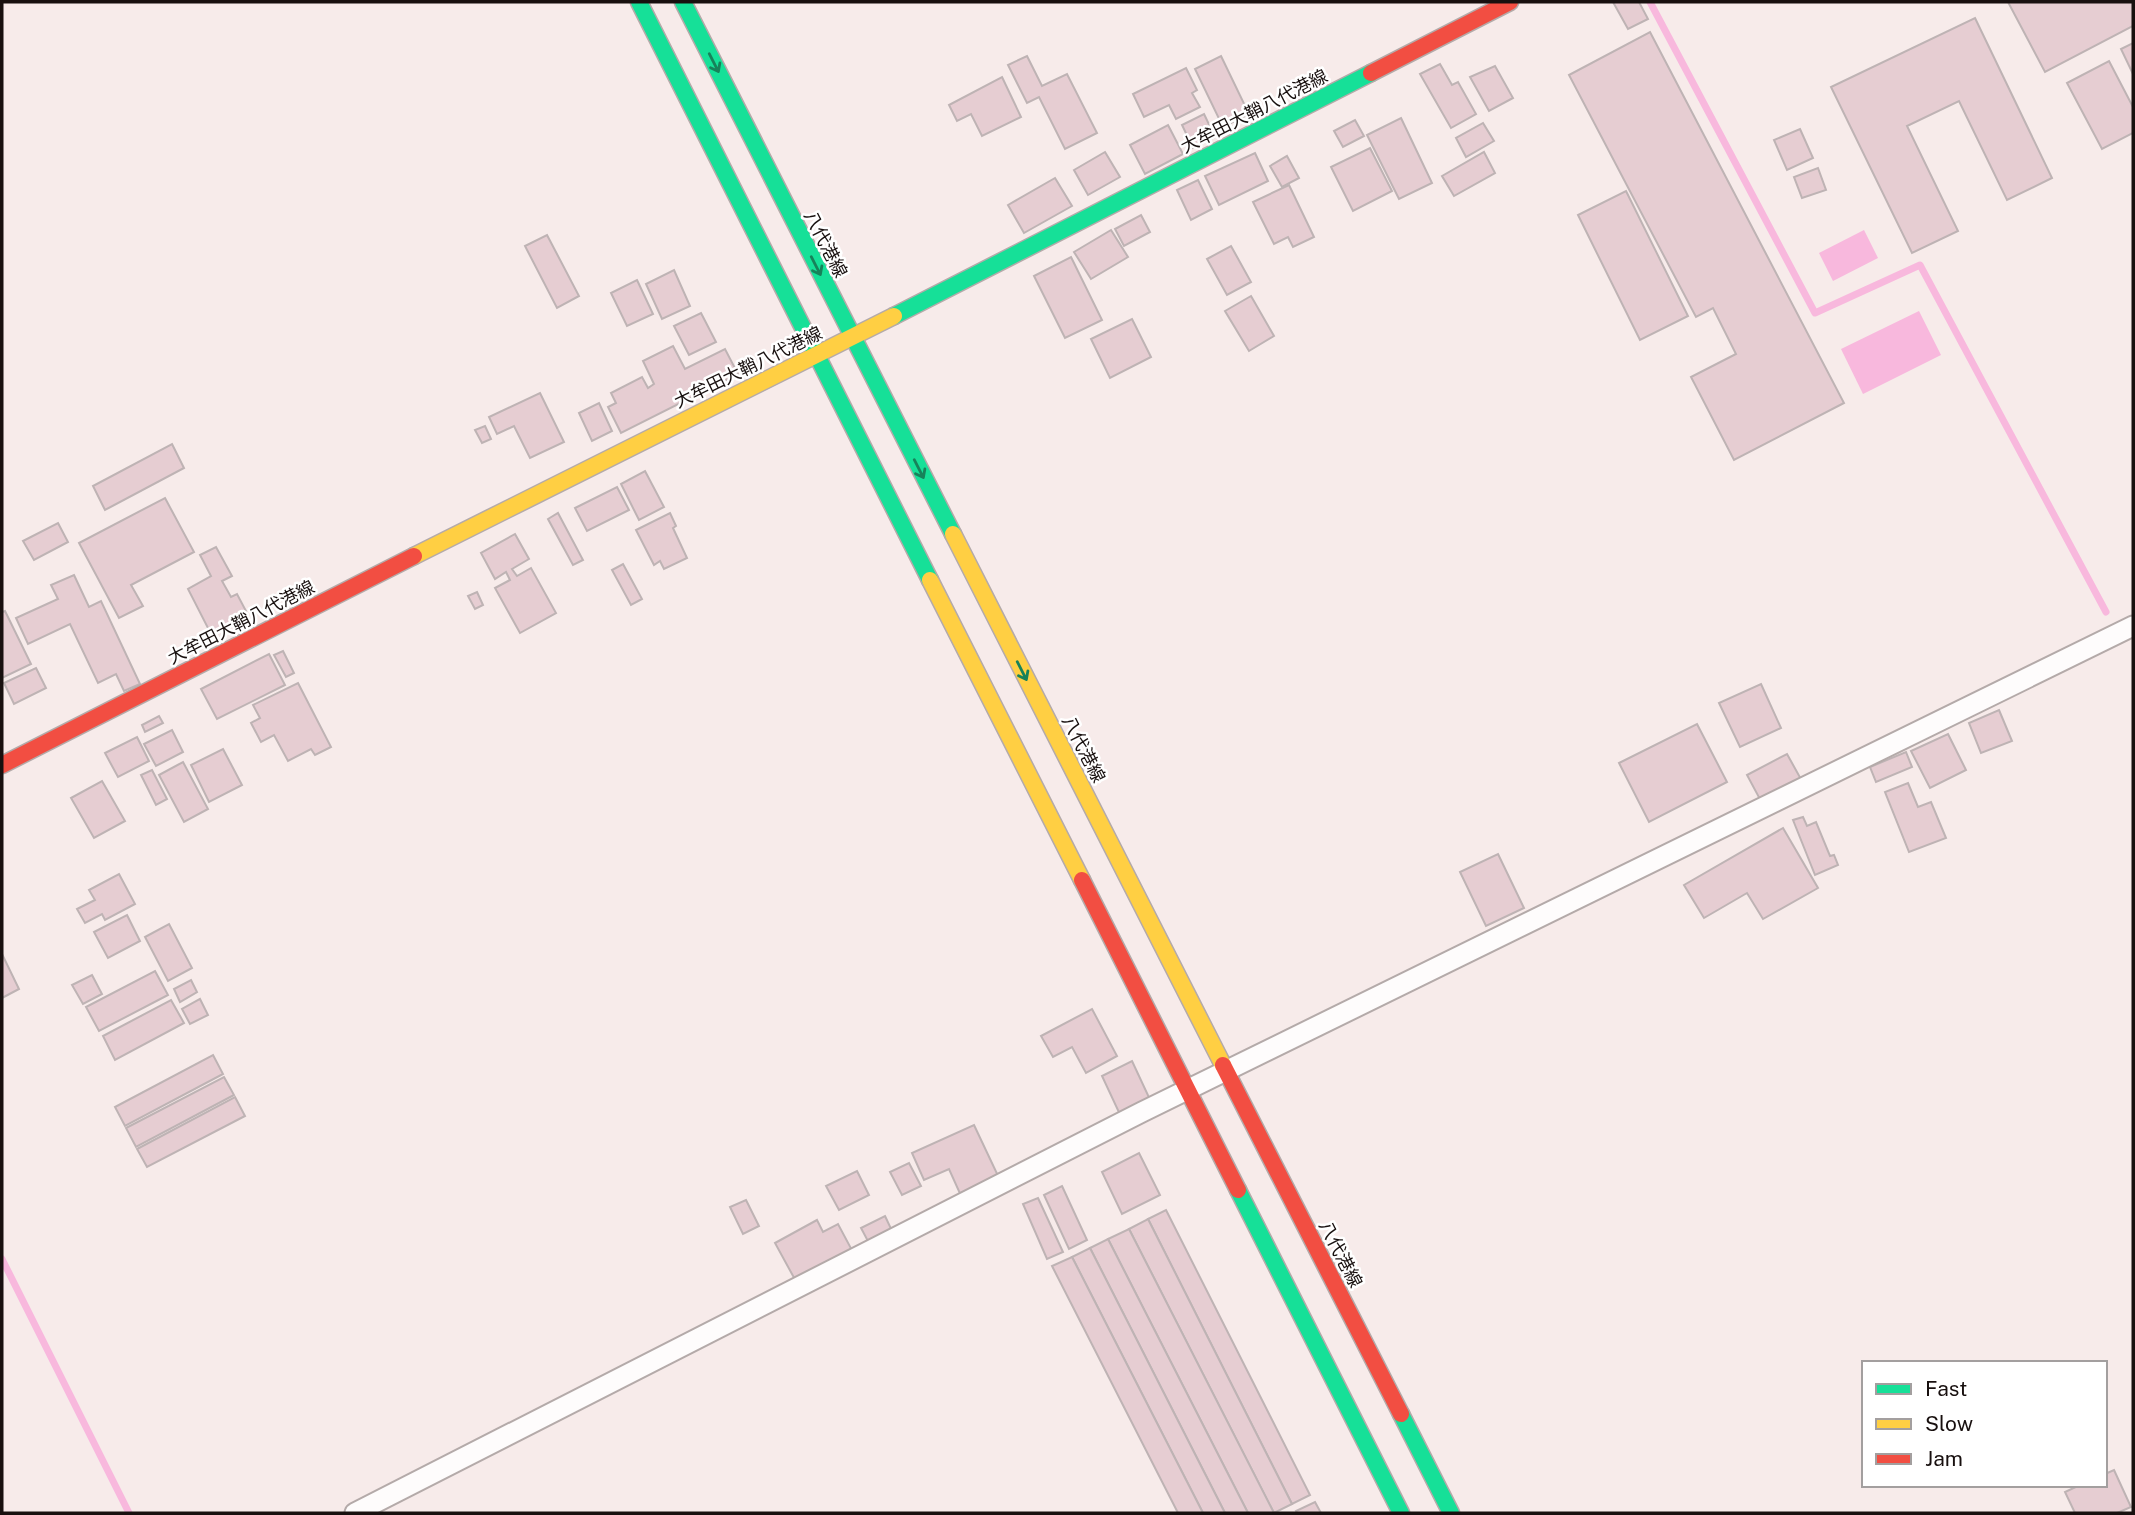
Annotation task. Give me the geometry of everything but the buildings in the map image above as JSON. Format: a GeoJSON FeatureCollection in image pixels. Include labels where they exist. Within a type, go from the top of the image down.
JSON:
{"type":"FeatureCollection","features":[{"type":"Feature","properties":{"kind":"main road"},"geometry":{"type":"LineString","coordinates":[[639,2],[1401,1513]]}},
{"type":"Feature","properties":{"kind":"main road","name":"八代港線"},"geometry":{"type":"LineString","coordinates":[[683,2],[1451,1513]]}},
{"type":"Feature","properties":{"kind":"main road","name":"大牟田大鞘八代港線"},"geometry":{"type":"LineString","coordinates":[[2,765],[1510,2]]}},
{"type":"Feature","properties":{"kind":"street"},"geometry":{"type":"LineString","coordinates":[[355,1513],[1142,1112],[2133,626]]}},
{"type":"Feature","properties":{"kind":"shaded area"},"geometry":{"type":"Polygon","coordinates":[[[1864,230],[1878,258],[1833,281],[1819,253],[1864,230]]]}},
{"type":"Feature","properties":{"kind":"shaded area"},"geometry":{"type":"Polygon","coordinates":[[[1919,311],[1941,355],[1863,394],[1841,349],[1919,311]]]}},
{"type":"Feature","properties":{"kind":"waterway"},"geometry":{"type":"LineString","coordinates":[[1650,2],[1815,313],[1920,265],[2106,612]]}},
{"type":"Feature","properties":{"kind":"waterway"},"geometry":{"type":"LineString","coordinates":[[2,1259],[129,1513]]}},
{"type":"Feature","properties":{"kind":"traffic: fast"},"geometry":{"type":"LineString","coordinates":[[639,2],[930,580]]}},
{"type":"Feature","properties":{"kind":"traffic: fast"},"geometry":{"type":"LineString","coordinates":[[683,2],[953,534]]}},
{"type":"Feature","properties":{"kind":"traffic: fast"},"geometry":{"type":"LineString","coordinates":[[894,316],[1371,73]]}},
{"type":"Feature","properties":{"kind":"traffic: fast"},"geometry":{"type":"LineString","coordinates":[[1238,1190],[1401,1513]]}},
{"type":"Feature","properties":{"kind":"traffic: fast"},"geometry":{"type":"LineString","coordinates":[[1401,1414],[1451,1513]]}},
{"type":"Feature","properties":{"kind":"traffic: slow"},"geometry":{"type":"LineString","coordinates":[[414,556],[894,316]]}},
{"type":"Feature","properties":{"kind":"traffic: slow"},"geometry":{"type":"LineString","coordinates":[[953,534],[1223,1065]]}},
{"type":"Feature","properties":{"kind":"traffic: slow"},"geometry":{"type":"LineString","coordinates":[[930,580],[1082,880]]}},
{"type":"Feature","properties":{"kind":"traffic: jam"},"geometry":{"type":"LineString","coordinates":[[1371,73],[1510,2]]}},
{"type":"Feature","properties":{"kind":"traffic: jam"},"geometry":{"type":"LineString","coordinates":[[2,765],[414,556]]}},
{"type":"Feature","properties":{"kind":"traffic: jam"},"geometry":{"type":"LineString","coordinates":[[1082,880],[1238,1190]]}},
{"type":"Feature","properties":{"kind":"traffic: jam"},"geometry":{"type":"LineString","coordinates":[[1223,1065],[1401,1414]]}}]}
